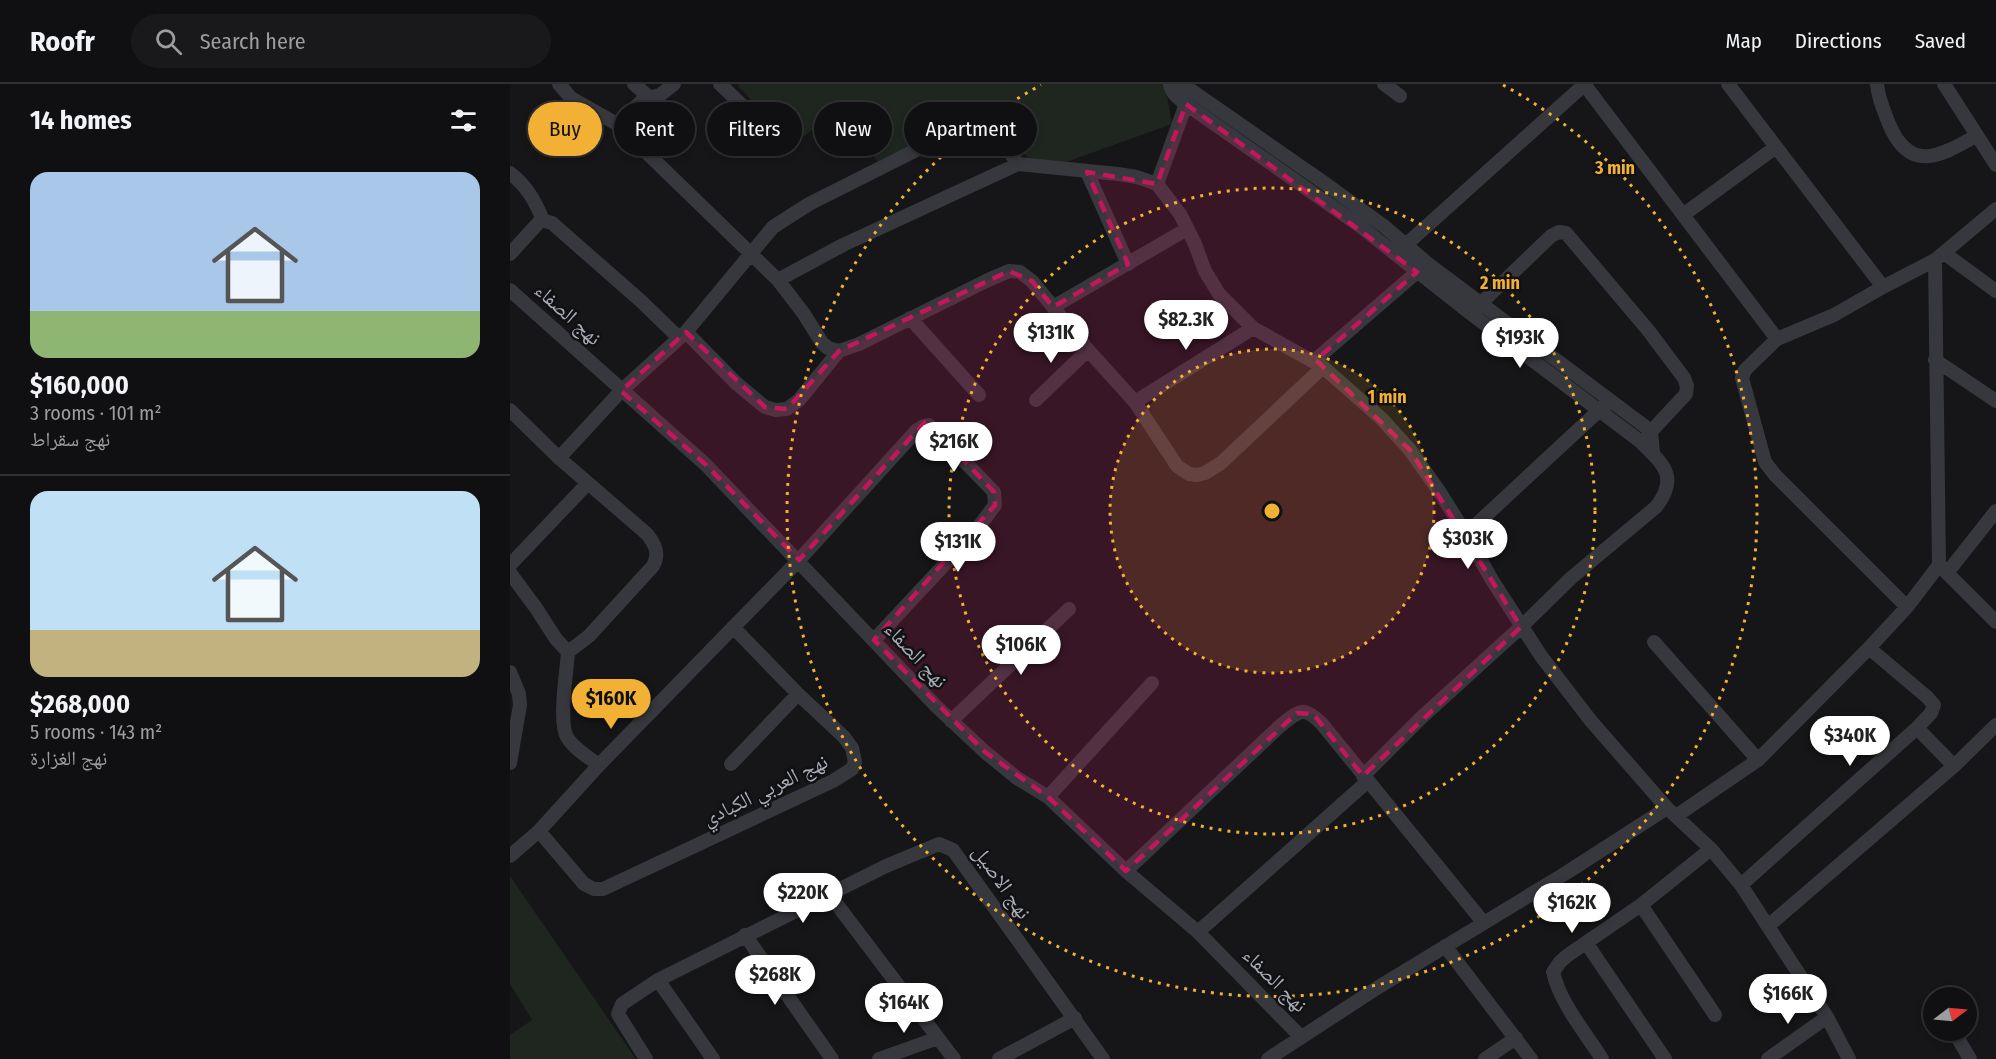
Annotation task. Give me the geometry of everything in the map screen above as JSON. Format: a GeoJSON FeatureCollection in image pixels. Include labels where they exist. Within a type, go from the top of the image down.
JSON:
{"type":"FeatureCollection","features":[{"type":"Feature","properties":{"kind":"street"},"geometry":{"type":"LineString","coordinates":[[559,84],[571,98],[614,121]]}},
{"type":"Feature","properties":{"kind":"street"},"geometry":{"type":"LineString","coordinates":[[634,84],[646,97],[650,98],[660,95],[674,84]]}},
{"type":"Feature","properties":{"kind":"street"},"geometry":{"type":"LineString","coordinates":[[720,84],[739,102]]}},
{"type":"Feature","properties":{"kind":"street"},"geometry":{"type":"LineString","coordinates":[[1170,84],[1170,89],[1185,104],[1401,249]]}},
{"type":"Feature","properties":{"kind":"street"},"geometry":{"type":"LineString","coordinates":[[1182,84],[1323,182],[1549,371],[1604,406],[1646,437],[1653,453],[1666,472],[1668,484],[1666,494],[1656,507],[1579,571],[1422,717],[1366,778],[1197,932]]}},
{"type":"Feature","properties":{"kind":"street"},"geometry":{"type":"LineString","coordinates":[[1384,84],[1400,96]]}},
{"type":"Feature","properties":{"kind":"street"},"geometry":{"type":"LineString","coordinates":[[1401,249],[1585,84],[1777,339]]}},
{"type":"Feature","properties":{"kind":"street"},"geometry":{"type":"LineString","coordinates":[[1728,84],[1883,287]]}},
{"type":"Feature","properties":{"kind":"street"},"geometry":{"type":"LineString","coordinates":[[1877,84],[1877,92],[1895,139],[1902,148],[1912,154],[1936,156],[1976,136]]}},
{"type":"Feature","properties":{"kind":"street"},"geometry":{"type":"LineString","coordinates":[[1944,84],[1996,165]]}},
{"type":"Feature","properties":{"kind":"street"},"geometry":{"type":"LineString","coordinates":[[640,102],[646,97]]}},
{"type":"Feature","properties":{"kind":"street"},"geometry":{"type":"LineString","coordinates":[[1157,184],[1185,104]]}},
{"type":"Feature","properties":{"kind":"street"},"geometry":{"type":"LineString","coordinates":[[559,458],[621,391],[683,335],[773,227],[788,216],[973,123],[988,126],[1018,164]]}},
{"type":"Feature","properties":{"kind":"street"},"geometry":{"type":"LineString","coordinates":[[1683,215],[1776,147]]}},
{"type":"Feature","properties":{"kind":"street"},"geometry":{"type":"LineString","coordinates":[[650,156],[778,280],[804,314],[822,343],[828,348],[839,351]]}},
{"type":"Feature","properties":{"kind":"street"},"geometry":{"type":"LineString","coordinates":[[778,280],[843,245],[1018,164],[1137,177],[1157,184],[1180,214],[1205,271],[1219,294],[1253,328],[1319,364],[1382,419],[1410,450],[1466,534],[1521,627],[1591,721],[1671,812],[1711,849],[1741,885],[1827,1017],[1849,1059]]}},
{"type":"Feature","properties":{"kind":"street"},"geometry":{"type":"LineString","coordinates":[[1087,172],[1128,264]]}},
{"type":"Feature","properties":{"kind":"street"},"geometry":{"type":"LineString","coordinates":[[510,173],[534,198],[543,220]]}},
{"type":"Feature","properties":{"kind":"street"},"geometry":{"type":"LineString","coordinates":[[1907,607],[1783,483],[1765,462],[1742,378],[1744,370],[1777,339],[1834,315],[1939,256],[1996,209]]}},
{"type":"Feature","properties":{"kind":"street"},"geometry":{"type":"LineString","coordinates":[[510,254],[537,223],[543,220],[552,223],[736,383],[765,406],[776,410],[787,409],[799,400],[839,351],[859,344],[1009,271],[1020,272],[1032,281],[1088,350],[1135,402],[1177,466],[1189,474],[1197,475],[1221,463],[1319,364],[1422,267]]}},
{"type":"Feature","properties":{"kind":"street"},"geometry":{"type":"LineString","coordinates":[[1053,307],[1187,229]]}},
{"type":"Feature","properties":{"kind":"street"},"geometry":{"type":"LineString","coordinates":[[1475,308],[1551,236],[1559,232],[1566,233],[1648,330],[1686,382],[1686,394],[1646,437]]}},
{"type":"Feature","properties":{"kind":"street"},"geometry":{"type":"LineString","coordinates":[[1939,256],[1996,291]]}},
{"type":"Feature","properties":{"kind":"street"},"geometry":{"type":"LineString","coordinates":[[1939,256],[1935,360],[1943,569],[1996,622]]}},
{"type":"Feature","properties":{"kind":"street","name":"نهج الصفاء"},"geometry":{"type":"LineString","coordinates":[[510,290],[705,464],[951,721],[1017,778],[1048,797],[1126,871],[1197,932],[1301,1037]]}},
{"type":"Feature","properties":{"kind":"street"},"geometry":{"type":"LineString","coordinates":[[910,318],[979,395]]}},
{"type":"Feature","properties":{"kind":"street"},"geometry":{"type":"LineString","coordinates":[[1135,402],[1253,328]]}},
{"type":"Feature","properties":{"kind":"street"},"geometry":{"type":"LineString","coordinates":[[1036,400],[1088,350]]}},
{"type":"Feature","properties":{"kind":"street"},"geometry":{"type":"LineString","coordinates":[[1935,360],[1996,401]]}},
{"type":"Feature","properties":{"kind":"street"},"geometry":{"type":"LineString","coordinates":[[1466,534],[1604,406]]}},
{"type":"Feature","properties":{"kind":"street"},"geometry":{"type":"LineString","coordinates":[[513,419],[647,534],[656,547],[656,560],[597,628],[568,652],[564,702],[565,734],[571,743],[599,765]]}},
{"type":"Feature","properties":{"kind":"street"},"geometry":{"type":"LineString","coordinates":[[510,856],[539,831],[599,765],[799,560],[917,430],[929,425],[993,492],[996,499],[995,505],[874,640]]}},
{"type":"Feature","properties":{"kind":"street"},"geometry":{"type":"LineString","coordinates":[[510,565],[588,483]]}},
{"type":"Feature","properties":{"kind":"street"},"geometry":{"type":"LineString","coordinates":[[1268,1059],[1483,922],[1758,760],[1869,648],[1996,511]]}},
{"type":"Feature","properties":{"kind":"street"},"geometry":{"type":"LineString","coordinates":[[510,573],[556,639],[568,652]]}},
{"type":"Feature","properties":{"kind":"street"},"geometry":{"type":"LineString","coordinates":[[951,721],[1069,609]]}},
{"type":"Feature","properties":{"kind":"street","name":"نهج العربي الكبادي"},"geometry":{"type":"LineString","coordinates":[[539,831],[584,884],[594,890],[603,889],[833,781],[852,769],[855,762],[852,748],[844,737],[798,694],[733,627]]}},
{"type":"Feature","properties":{"kind":"street"},"geometry":{"type":"LineString","coordinates":[[1654,642],[1758,760]]}},
{"type":"Feature","properties":{"kind":"street"},"geometry":{"type":"LineString","coordinates":[[1741,885],[1931,713],[1934,705],[1932,702],[1869,648]]}},
{"type":"Feature","properties":{"kind":"street"},"geometry":{"type":"LineString","coordinates":[[510,672],[519,694],[520,705],[510,763]]}},
{"type":"Feature","properties":{"kind":"street"},"geometry":{"type":"LineString","coordinates":[[1048,797],[1152,683]]}},
{"type":"Feature","properties":{"kind":"street"},"geometry":{"type":"LineString","coordinates":[[731,764],[798,694]]}},
{"type":"Feature","properties":{"kind":"street"},"geometry":{"type":"LineString","coordinates":[[1126,871],[1280,726],[1300,711],[1310,712],[1323,724],[1483,922]]}},
{"type":"Feature","properties":{"kind":"street"},"geometry":{"type":"LineString","coordinates":[[1768,926],[1954,766],[1996,725]]}},
{"type":"Feature","properties":{"kind":"street"},"geometry":{"type":"LineString","coordinates":[[1917,728],[1954,766]]}},
{"type":"Feature","properties":{"kind":"street","name":"نهج الاصيل"},"geometry":{"type":"LineString","coordinates":[[646,1059],[618,1014],[622,1004],[658,980],[745,935],[924,849],[939,844],[948,846],[958,856],[1103,1059]]}},
{"type":"Feature","properties":{"kind":"street"},"geometry":{"type":"LineString","coordinates":[[1602,1059],[1568,1005],[1553,972],[1560,962],[1641,905],[1711,849]]}},
{"type":"Feature","properties":{"kind":"street"},"geometry":{"type":"LineString","coordinates":[[829,894],[954,1059]]}},
{"type":"Feature","properties":{"kind":"street"},"geometry":{"type":"LineString","coordinates":[[1641,905],[1715,1015]]}},
{"type":"Feature","properties":{"kind":"street"},"geometry":{"type":"LineString","coordinates":[[745,935],[832,1059]]}},
{"type":"Feature","properties":{"kind":"street"},"geometry":{"type":"LineString","coordinates":[[1587,944],[1665,1059]]}},
{"type":"Feature","properties":{"kind":"street"},"geometry":{"type":"LineString","coordinates":[[1444,946],[1531,1059]]}},
{"type":"Feature","properties":{"kind":"street"},"geometry":{"type":"LineString","coordinates":[[658,980],[713,1059]]}},
{"type":"Feature","properties":{"kind":"street"},"geometry":{"type":"LineString","coordinates":[[1768,1059],[1827,1017]]}},
{"type":"Feature","properties":{"kind":"street"},"geometry":{"type":"LineString","coordinates":[[999,1059],[1075,1018]]}},
{"type":"Feature","properties":{"kind":"street"},"geometry":{"type":"LineString","coordinates":[[879,1059],[938,1038]]}},
{"type":"Feature","properties":{"kind":"street"},"geometry":{"type":"LineString","coordinates":[[1485,1059],[1516,1038]]}},
{"type":"Feature","properties":{"kind":"street"},"geometry":{"type":"LineString","coordinates":[[1959,1041],[1970,1059]]}},
{"type":"Feature","properties":{"kind":"highlighted area"},"geometry":{"type":"Polygon","coordinates":[[[1186,104],[1417,272],[1316,360],[1410,450],[1521,627],[1363,776],[1313,714],[1297,713],[1126,871],[1048,797],[985,752],[874,640],[995,505],[994,492],[926,421],[799,560],[705,464],[621,391],[686,332],[765,407],[787,409],[839,351],[1009,271],[1032,281],[1053,307],[1128,264],[1087,172],[1157,184],[1186,104]]]}},
{"type":"Feature","properties":{"kind":"shaded area"},"geometry":{"type":"Polygon","coordinates":[[[740,84],[1165,84],[1172,124],[1041,171],[1026,156],[1037,156],[1037,102],[904,102],[904,152],[880,164],[873,156],[892,156],[892,102],[814,102],[814,128],[802,138],[802,102],[753,102],[738,86],[740,84]]]}},
{"type":"Feature","properties":{"kind":"shaded area"},"geometry":{"type":"Polygon","coordinates":[[[510,876],[636,1059],[510,1059],[510,1035],[532,1020],[510,984],[510,876]]]}}]}
